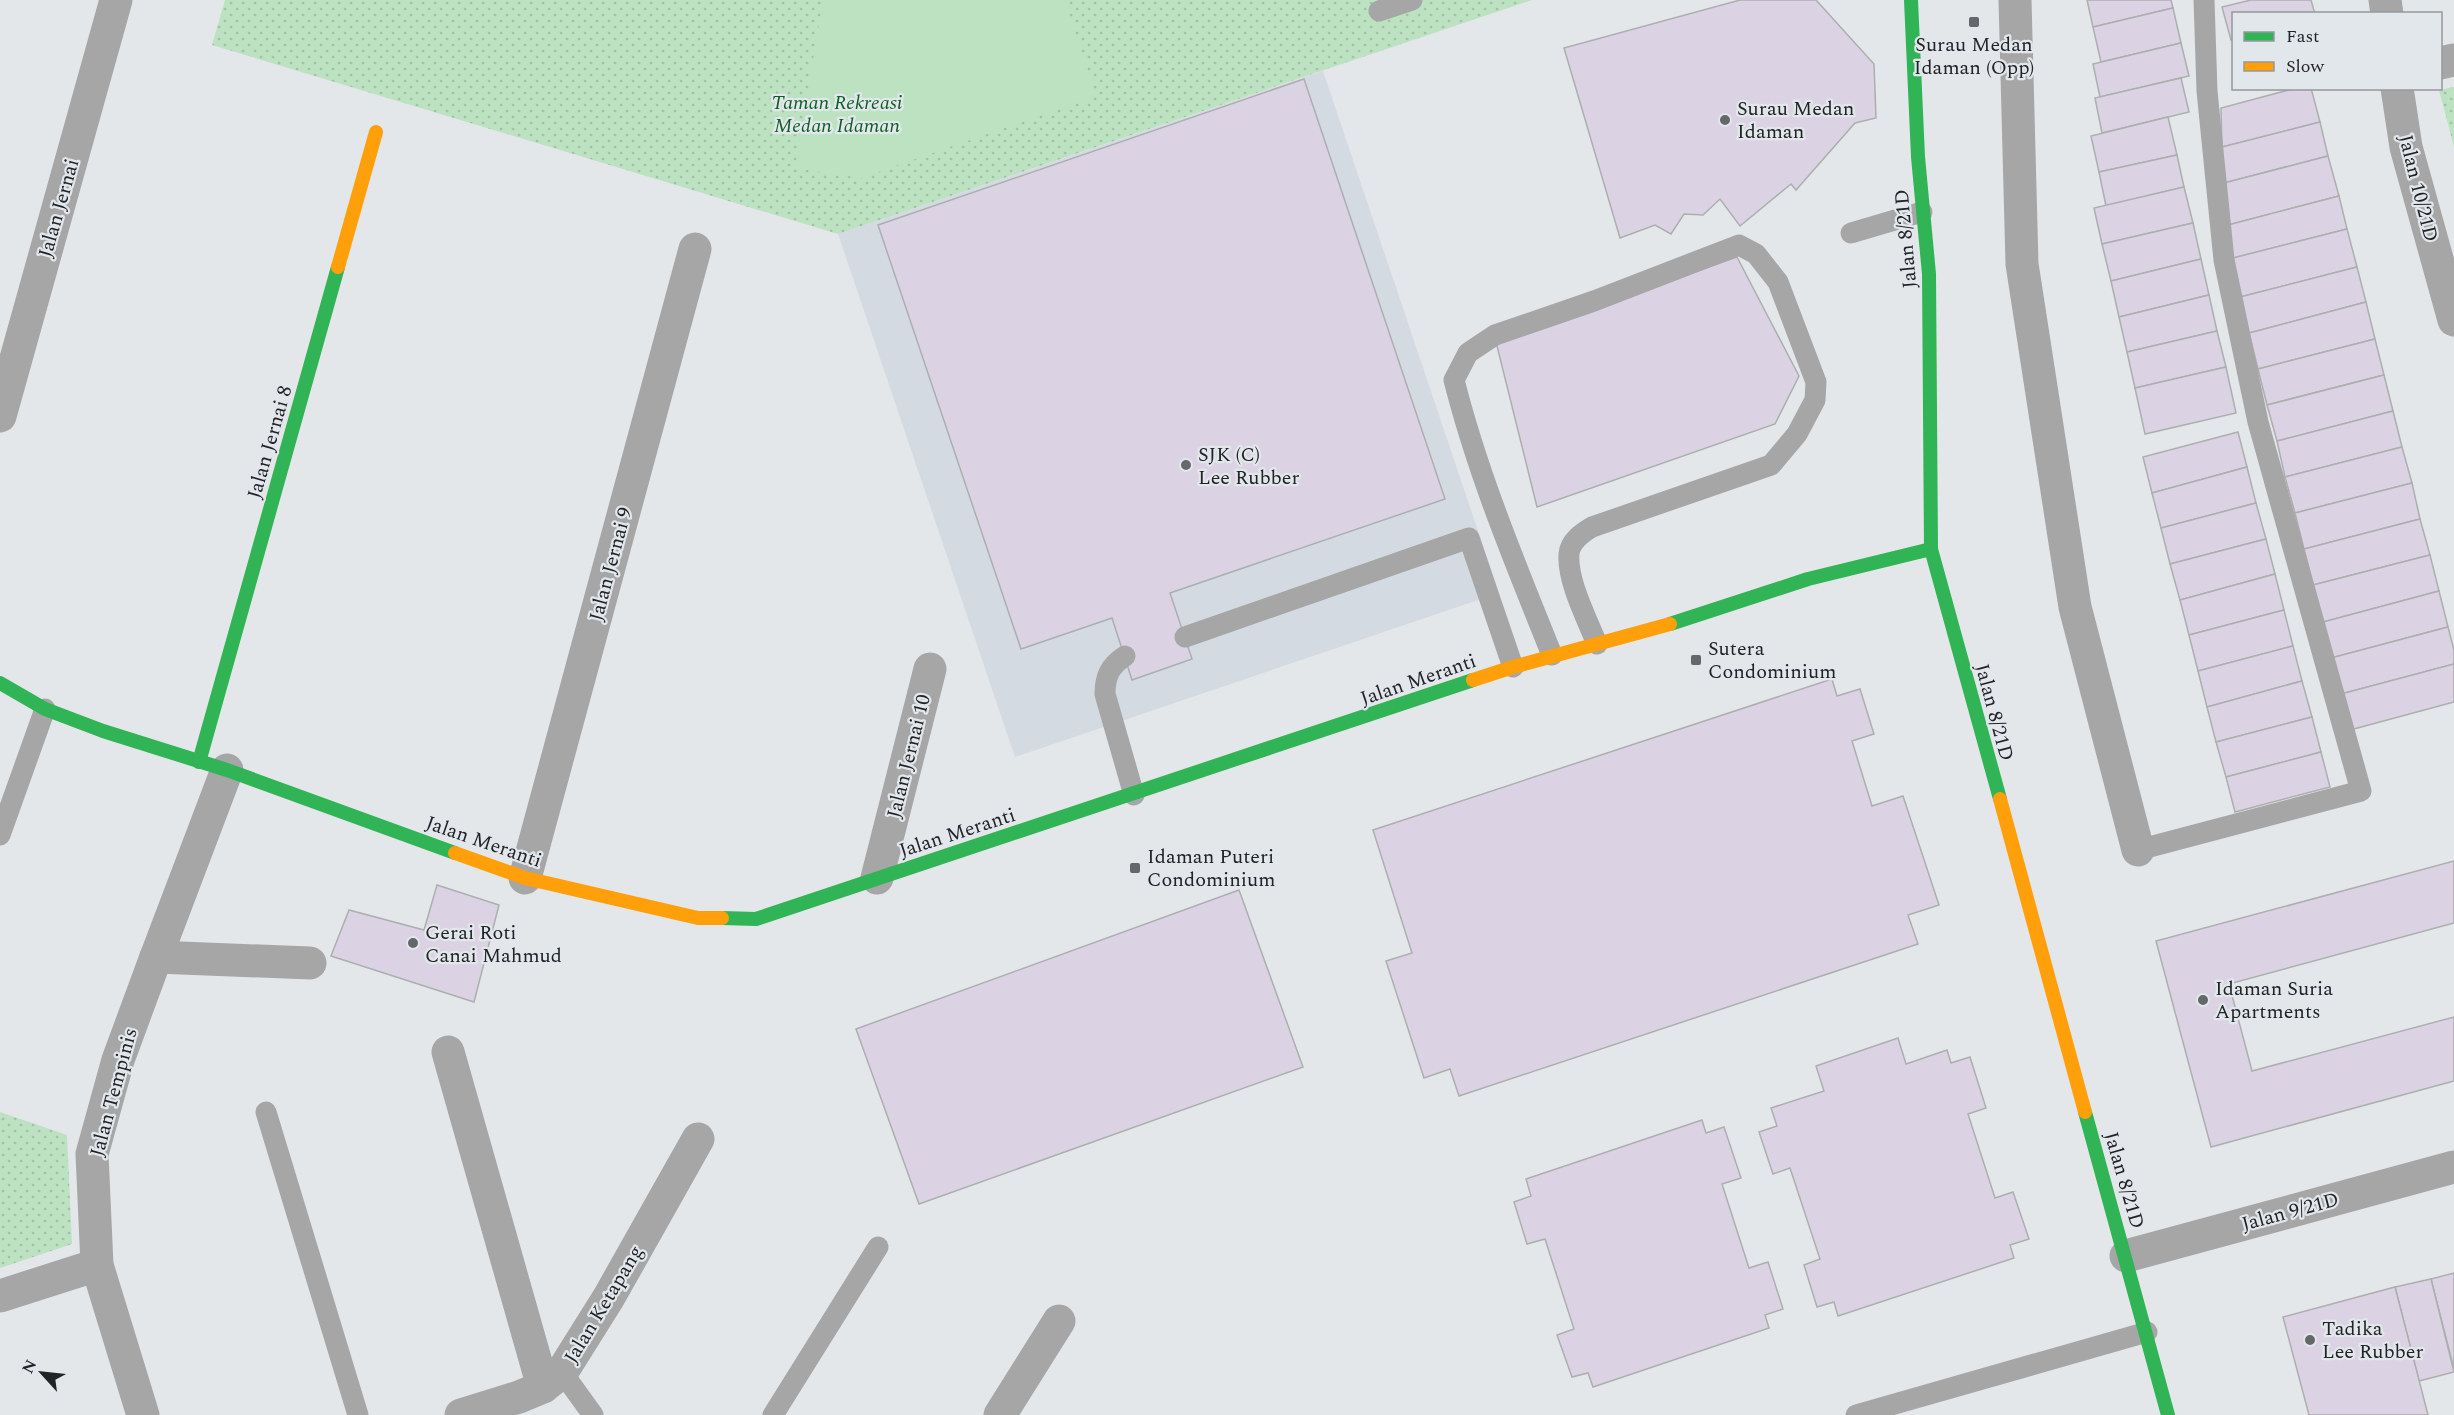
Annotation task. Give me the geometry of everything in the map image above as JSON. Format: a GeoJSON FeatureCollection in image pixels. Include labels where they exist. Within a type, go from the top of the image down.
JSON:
{"type":"FeatureCollection","features":[{"type":"Feature","properties":{"kind":"street","name":"Jalan Jernai"},"geometry":{"type":"LineString","coordinates":[[0,416],[116,0]]}},
{"type":"Feature","properties":{"kind":"street","name":"Jalan 8/21D"},"geometry":{"type":"LineString","coordinates":[[1911,0],[1922,212],[1929,274],[1931,549],[2168,1415]]}},
{"type":"Feature","properties":{"kind":"street"},"geometry":{"type":"LineString","coordinates":[[2015,0],[2022,264],[2075,607],[2138,850]]}},
{"type":"Feature","properties":{"kind":"street","name":"Jalan 10/21D"},"geometry":{"type":"LineString","coordinates":[[2397,90],[2406,147],[2454,320]]}},
{"type":"Feature","properties":{"kind":"street","name":"Jalan Jernai 8"},"geometry":{"type":"LineString","coordinates":[[213,766],[376,132]]}},
{"type":"Feature","properties":{"kind":"street","name":"Jalan Jernai 9"},"geometry":{"type":"LineString","coordinates":[[525,878],[695,249]]}},
{"type":"Feature","properties":{"kind":"street","name":"Jalan Meranti"},"geometry":{"type":"LineString","coordinates":[[0,683],[45,709],[103,731],[213,766],[525,878],[698,918],[756,919],[1513,667],[1677,622],[1808,579],[1931,549]]}},
{"type":"Feature","properties":{"kind":"street","name":"Jalan Jernai 10"},"geometry":{"type":"LineString","coordinates":[[877,878],[930,669]]}},
{"type":"Feature","properties":{"kind":"street","name":"Jalan Tempinis"},"geometry":{"type":"LineString","coordinates":[[143,1415],[98,1265],[92,1154],[118,1060],[156,957],[213,766]]}},
{"type":"Feature","properties":{"kind":"street"},"geometry":{"type":"LineString","coordinates":[[156,957],[310,963]]}},
{"type":"Feature","properties":{"kind":"street"},"geometry":{"type":"LineString","coordinates":[[448,1052],[553,1379],[519,1397],[461,1415]]}},
{"type":"Feature","properties":{"kind":"street","name":"Jalan Ketapang"},"geometry":{"type":"LineString","coordinates":[[553,1379],[609,1297],[698,1139]]}},
{"type":"Feature","properties":{"kind":"street","name":"Jalan 9/21D"},"geometry":{"type":"LineString","coordinates":[[2126,1256],[2454,1167]]}},
{"type":"Feature","properties":{"kind":"street"},"geometry":{"type":"LineString","coordinates":[[0,1296],[98,1265]]}},
{"type":"Feature","properties":{"kind":"street"},"geometry":{"type":"LineString","coordinates":[[1000,1415],[1059,1321]]}},
{"type":"Feature","properties":{"kind":"lane"},"geometry":{"type":"LineString","coordinates":[[1379,11],[1412,0]]}},
{"type":"Feature","properties":{"kind":"lane"},"geometry":{"type":"LineString","coordinates":[[2138,850],[2361,791],[2258,422],[2224,260],[2207,91],[2204,0]]}},
{"type":"Feature","properties":{"kind":"lane"},"geometry":{"type":"LineString","coordinates":[[1851,233],[1922,212]]}},
{"type":"Feature","properties":{"kind":"lane"},"geometry":{"type":"LineString","coordinates":[[1552,656],[1500,525],[1464,422],[1454,380],[1468,353],[1495,334],[1594,301],[1739,245],[1756,254],[1778,282],[1816,382],[1815,400],[1797,434],[1771,465],[1592,527],[1579,534],[1569,553],[1572,579],[1597,644]]}},
{"type":"Feature","properties":{"kind":"lane"},"geometry":{"type":"LineString","coordinates":[[1185,637],[1469,538],[1513,667]]}},
{"type":"Feature","properties":{"kind":"lane"},"geometry":{"type":"LineString","coordinates":[[1125,656],[1114,664],[1105,679],[1105,694],[1134,795]]}},
{"type":"Feature","properties":{"kind":"lane"},"geometry":{"type":"LineString","coordinates":[[0,835],[45,709]]}},
{"type":"Feature","properties":{"kind":"lane"},"geometry":{"type":"LineString","coordinates":[[266,1112],[358,1415]]}},
{"type":"Feature","properties":{"kind":"lane"},"geometry":{"type":"LineString","coordinates":[[773,1415],[878,1247]]}},
{"type":"Feature","properties":{"kind":"lane"},"geometry":{"type":"LineString","coordinates":[[1856,1415],[2147,1332]]}},
{"type":"Feature","properties":{"kind":"lane"},"geometry":{"type":"LineString","coordinates":[[553,1379],[593,1415]]}},
{"type":"Feature","properties":{"kind":"shaded area","name":"SJK (C) Lee Rubber"},"geometry":{"type":"Polygon","coordinates":[[[1323,71],[1499,593],[1015,757],[838,234],[1323,71]]]}},
{"type":"Feature","properties":{"kind":"green space","name":"Taman Rekreasi Medan Idaman"},"geometry":{"type":"Polygon","coordinates":[[[225,0],[1532,0],[838,234],[212,45],[225,0]]]}},
{"type":"Feature","properties":{"kind":"green space"},"geometry":{"type":"Polygon","coordinates":[[[823,0],[1064,0],[1096,96],[861,178],[795,168],[823,0]]]}},
{"type":"Feature","properties":{"kind":"green space"},"geometry":{"type":"Polygon","coordinates":[[[2454,87],[2454,147],[2439,90],[2454,87]]]}},
{"type":"Feature","properties":{"kind":"green space"},"geometry":{"type":"Polygon","coordinates":[[[0,1112],[67,1135],[72,1244],[0,1268],[0,1112]]]}},
{"type":"Feature","properties":{"kind":"building","name":"Surau Medan Idaman"},"geometry":{"type":"Polygon","coordinates":[[[1740,0],[1816,0],[1874,64],[1876,118],[1855,123],[1796,190],[1791,184],[1740,226],[1720,199],[1703,215],[1684,214],[1671,234],[1655,225],[1620,238],[1564,48],[1740,0]]]}},
{"type":"Feature","properties":{"kind":"building"},"geometry":{"type":"Polygon","coordinates":[[[2087,0],[2171,0],[2173,8],[2093,27],[2087,0]]]}},
{"type":"Feature","properties":{"kind":"building"},"geometry":{"type":"Polygon","coordinates":[[[2251,0],[2311,0],[2314,12],[2232,12],[2231,40],[2222,7],[2251,0]]]}},
{"type":"Feature","properties":{"kind":"building"},"geometry":{"type":"Polygon","coordinates":[[[2173,8],[2181,43],[2101,62],[2093,27],[2173,8]]]}},
{"type":"Feature","properties":{"kind":"building"},"geometry":{"type":"Polygon","coordinates":[[[2181,43],[2189,76],[2100,97],[2093,64],[2181,43]]]}},
{"type":"Feature","properties":{"kind":"building"},"geometry":{"type":"Polygon","coordinates":[[[2181,78],[2189,112],[2102,133],[2095,98],[2181,78]]]}},
{"type":"Feature","properties":{"kind":"building","name":"SJK (C) Lee Rubber"},"geometry":{"type":"Polygon","coordinates":[[[1304,79],[1445,499],[1170,593],[1192,659],[1132,680],[1112,618],[1021,649],[878,225],[1304,79]]]}},
{"type":"Feature","properties":{"kind":"building"},"geometry":{"type":"Polygon","coordinates":[[[2288,90],[2312,90],[2320,122],[2222,147],[2221,108],[2288,90]]]}},
{"type":"Feature","properties":{"kind":"building"},"geometry":{"type":"Polygon","coordinates":[[[2168,117],[2177,155],[2099,172],[2091,136],[2168,117]]]}},
{"type":"Feature","properties":{"kind":"building"},"geometry":{"type":"Polygon","coordinates":[[[2320,122],[2328,156],[2224,183],[2222,147],[2320,122]]]}},
{"type":"Feature","properties":{"kind":"building"},"geometry":{"type":"Polygon","coordinates":[[[2177,155],[2184,187],[2106,206],[2099,172],[2177,155]]]}},
{"type":"Feature","properties":{"kind":"building"},"geometry":{"type":"Polygon","coordinates":[[[2328,156],[2339,196],[2228,225],[2224,183],[2328,156]]]}},
{"type":"Feature","properties":{"kind":"building"},"geometry":{"type":"Polygon","coordinates":[[[2184,187],[2193,223],[2102,244],[2094,208],[2184,187]]]}},
{"type":"Feature","properties":{"kind":"building"},"geometry":{"type":"Polygon","coordinates":[[[2339,196],[2347,229],[2233,258],[2228,225],[2339,196]]]}},
{"type":"Feature","properties":{"kind":"building"},"geometry":{"type":"Polygon","coordinates":[[[2193,223],[2201,259],[2111,281],[2102,244],[2193,223]]]}},
{"type":"Feature","properties":{"kind":"building"},"geometry":{"type":"Polygon","coordinates":[[[2347,229],[2357,267],[2240,297],[2233,258],[2347,229]]]}},
{"type":"Feature","properties":{"kind":"building"},"geometry":{"type":"Polygon","coordinates":[[[1737,257],[1799,376],[1775,424],[1537,507],[1496,342],[1737,257]]]}},
{"type":"Feature","properties":{"kind":"building"},"geometry":{"type":"Polygon","coordinates":[[[2201,259],[2209,295],[2119,317],[2111,281],[2201,259]]]}},
{"type":"Feature","properties":{"kind":"building"},"geometry":{"type":"Polygon","coordinates":[[[2357,267],[2366,302],[2249,333],[2240,297],[2357,267]]]}},
{"type":"Feature","properties":{"kind":"building"},"geometry":{"type":"Polygon","coordinates":[[[2209,295],[2217,331],[2127,352],[2119,317],[2209,295]]]}},
{"type":"Feature","properties":{"kind":"building"},"geometry":{"type":"Polygon","coordinates":[[[2366,302],[2375,339],[2258,369],[2249,333],[2366,302]]]}},
{"type":"Feature","properties":{"kind":"building"},"geometry":{"type":"Polygon","coordinates":[[[2217,331],[2226,367],[2135,388],[2127,352],[2217,331]]]}},
{"type":"Feature","properties":{"kind":"building"},"geometry":{"type":"Polygon","coordinates":[[[2375,339],[2384,375],[2267,405],[2258,369],[2375,339]]]}},
{"type":"Feature","properties":{"kind":"building"},"geometry":{"type":"Polygon","coordinates":[[[2226,367],[2236,413],[2145,434],[2135,388],[2226,367]]]}},
{"type":"Feature","properties":{"kind":"building"},"geometry":{"type":"Polygon","coordinates":[[[2384,375],[2393,411],[2277,441],[2267,405],[2384,375]]]}},
{"type":"Feature","properties":{"kind":"building"},"geometry":{"type":"Polygon","coordinates":[[[2393,411],[2402,447],[2285,477],[2277,441],[2393,411]]]}},
{"type":"Feature","properties":{"kind":"building"},"geometry":{"type":"Polygon","coordinates":[[[2238,432],[2247,467],[2152,493],[2143,457],[2238,432]]]}},
{"type":"Feature","properties":{"kind":"building"},"geometry":{"type":"Polygon","coordinates":[[[2402,447],[2412,483],[2295,513],[2285,477],[2402,447]]]}},
{"type":"Feature","properties":{"kind":"building"},"geometry":{"type":"Polygon","coordinates":[[[2247,467],[2256,503],[2161,528],[2152,493],[2247,467]]]}},
{"type":"Feature","properties":{"kind":"building"},"geometry":{"type":"Polygon","coordinates":[[[2412,483],[2420,519],[2304,549],[2295,513],[2412,483]]]}},
{"type":"Feature","properties":{"kind":"building"},"geometry":{"type":"Polygon","coordinates":[[[2256,503],[2266,539],[2170,564],[2161,528],[2256,503]]]}},
{"type":"Feature","properties":{"kind":"building"},"geometry":{"type":"Polygon","coordinates":[[[2420,519],[2430,555],[2313,585],[2304,549],[2420,519]]]}},
{"type":"Feature","properties":{"kind":"building"},"geometry":{"type":"Polygon","coordinates":[[[2266,539],[2275,574],[2180,600],[2170,564],[2266,539]]]}},
{"type":"Feature","properties":{"kind":"building"},"geometry":{"type":"Polygon","coordinates":[[[2430,555],[2439,591],[2323,622],[2313,585],[2430,555]]]}},
{"type":"Feature","properties":{"kind":"building"},"geometry":{"type":"Polygon","coordinates":[[[2275,574],[2284,610],[2189,635],[2180,600],[2275,574]]]}},
{"type":"Feature","properties":{"kind":"building"},"geometry":{"type":"Polygon","coordinates":[[[2439,591],[2448,627],[2331,658],[2323,622],[2439,591]]]}},
{"type":"Feature","properties":{"kind":"building"},"geometry":{"type":"Polygon","coordinates":[[[2284,610],[2293,646],[2198,671],[2189,635],[2284,610]]]}},
{"type":"Feature","properties":{"kind":"building"},"geometry":{"type":"Polygon","coordinates":[[[2448,627],[2454,650],[2454,664],[2341,694],[2331,658],[2448,627]]]}},
{"type":"Feature","properties":{"kind":"building"},"geometry":{"type":"Polygon","coordinates":[[[2293,646],[2302,681],[2207,707],[2198,671],[2293,646]]]}},
{"type":"Feature","properties":{"kind":"building"},"geometry":{"type":"Polygon","coordinates":[[[2454,664],[2454,702],[2350,730],[2341,694],[2454,664]]]}},
{"type":"Feature","properties":{"kind":"building"},"geometry":{"type":"Polygon","coordinates":[[[1832,679],[1837,696],[1860,689],[1874,734],[1852,741],[1872,806],[1903,796],[1939,905],[1908,915],[1918,944],[1459,1096],[1450,1069],[1424,1078],[1386,961],[1412,953],[1373,830],[1832,679]]]}},
{"type":"Feature","properties":{"kind":"building"},"geometry":{"type":"Polygon","coordinates":[[[2302,681],[2312,717],[2216,742],[2207,707],[2302,681]]]}},
{"type":"Feature","properties":{"kind":"building"},"geometry":{"type":"Polygon","coordinates":[[[2312,717],[2321,752],[2226,777],[2216,742],[2312,717]]]}},
{"type":"Feature","properties":{"kind":"building"},"geometry":{"type":"Polygon","coordinates":[[[2321,752],[2330,787],[2235,812],[2226,777],[2321,752]]]}},
{"type":"Feature","properties":{"kind":"building","name":"Idaman Suria Apartments"},"geometry":{"type":"Polygon","coordinates":[[[2454,861],[2454,923],[2229,984],[2252,1071],[2454,1017],[2454,1081],[2211,1147],[2156,941],[2454,861]]]}},
{"type":"Feature","properties":{"kind":"building","name":"Gerai Roti Canai Mahmud"},"geometry":{"type":"Polygon","coordinates":[[[437,885],[499,905],[474,1002],[331,956],[349,910],[424,930],[437,885]]]}},
{"type":"Feature","properties":{"kind":"building"},"geometry":{"type":"Polygon","coordinates":[[[1239,890],[1303,1067],[919,1204],[856,1029],[1239,890]]]}},
{"type":"Feature","properties":{"kind":"building"},"geometry":{"type":"Polygon","coordinates":[[[1898,1038],[1906,1064],[1947,1050],[1951,1063],[1970,1057],[1986,1108],[1968,1114],[1995,1198],[2013,1192],[2029,1239],[2010,1245],[2014,1258],[1838,1316],[1834,1302],[1817,1307],[1804,1265],[1820,1259],[1790,1168],[1773,1174],[1759,1132],[1777,1126],[1771,1108],[1824,1091],[1816,1066],[1898,1038]]]}},
{"type":"Feature","properties":{"kind":"building"},"geometry":{"type":"Polygon","coordinates":[[[1702,1120],[1706,1133],[1724,1127],[1741,1178],[1722,1184],[1749,1268],[1768,1262],[1783,1309],[1765,1315],[1769,1328],[1593,1387],[1588,1373],[1572,1377],[1557,1335],[1574,1329],[1545,1239],[1527,1244],[1514,1202],[1531,1196],[1526,1179],[1702,1120]]]}},
{"type":"Feature","properties":{"kind":"building"},"geometry":{"type":"Polygon","coordinates":[[[2454,1273],[2454,1369],[2431,1279],[2454,1273]]]}},
{"type":"Feature","properties":{"kind":"building"},"geometry":{"type":"Polygon","coordinates":[[[2431,1279],[2454,1372],[2419,1381],[2395,1287],[2431,1279]]]}},
{"type":"Feature","properties":{"kind":"building"},"geometry":{"type":"Polygon","coordinates":[[[2395,1287],[2428,1415],[2309,1415],[2283,1317],[2395,1287]]]}},
{"type":"Feature","properties":{"kind":"traffic: fast"},"geometry":{"type":"LineString","coordinates":[[1911,0],[1918,157],[1929,274],[1931,549],[2000,799]]}},
{"type":"Feature","properties":{"kind":"traffic: fast"},"geometry":{"type":"LineString","coordinates":[[199,762],[338,267]]}},
{"type":"Feature","properties":{"kind":"traffic: fast"},"geometry":{"type":"LineString","coordinates":[[1670,624],[1808,579],[1931,549]]}},
{"type":"Feature","properties":{"kind":"traffic: fast"},"geometry":{"type":"LineString","coordinates":[[722,918],[756,919],[1473,680]]}},
{"type":"Feature","properties":{"kind":"traffic: fast"},"geometry":{"type":"LineString","coordinates":[[0,683],[45,709],[103,731],[227,770],[455,853]]}},
{"type":"Feature","properties":{"kind":"traffic: fast"},"geometry":{"type":"LineString","coordinates":[[2085,1112],[2168,1415]]}},
{"type":"Feature","properties":{"kind":"traffic: slow"},"geometry":{"type":"LineString","coordinates":[[338,267],[376,132]]}},
{"type":"Feature","properties":{"kind":"traffic: slow"},"geometry":{"type":"LineString","coordinates":[[1473,680],[1670,624]]}},
{"type":"Feature","properties":{"kind":"traffic: slow"},"geometry":{"type":"LineString","coordinates":[[2000,799],[2085,1112]]}},
{"type":"Feature","properties":{"kind":"traffic: slow"},"geometry":{"type":"LineString","coordinates":[[455,853],[525,878],[698,918],[722,918]]}},
{"type":"Feature","properties":{"kind":"place","name":"Surau Medan Idaman (Opp)"},"geometry":{"type":"Point","coordinates":[1974,22]}},
{"type":"Feature","properties":{"kind":"place","name":"Surau Medan Idaman"},"geometry":{"type":"Point","coordinates":[1725,120]}},
{"type":"Feature","properties":{"kind":"place","name":"SJK (C) Lee Rubber"},"geometry":{"type":"Point","coordinates":[1186,465]}},
{"type":"Feature","properties":{"kind":"place","name":"Sutera Condominium"},"geometry":{"type":"Point","coordinates":[1696,660]}},
{"type":"Feature","properties":{"kind":"place","name":"Idaman Puteri Condominium"},"geometry":{"type":"Point","coordinates":[1135,868]}},
{"type":"Feature","properties":{"kind":"place","name":"Gerai Roti Canai Mahmud"},"geometry":{"type":"Point","coordinates":[413,943]}},
{"type":"Feature","properties":{"kind":"place","name":"Idaman Suria Apartments"},"geometry":{"type":"Point","coordinates":[2203,1000]}},
{"type":"Feature","properties":{"kind":"place","name":"Tadika Lee Rubber"},"geometry":{"type":"Point","coordinates":[2310,1340]}}]}
